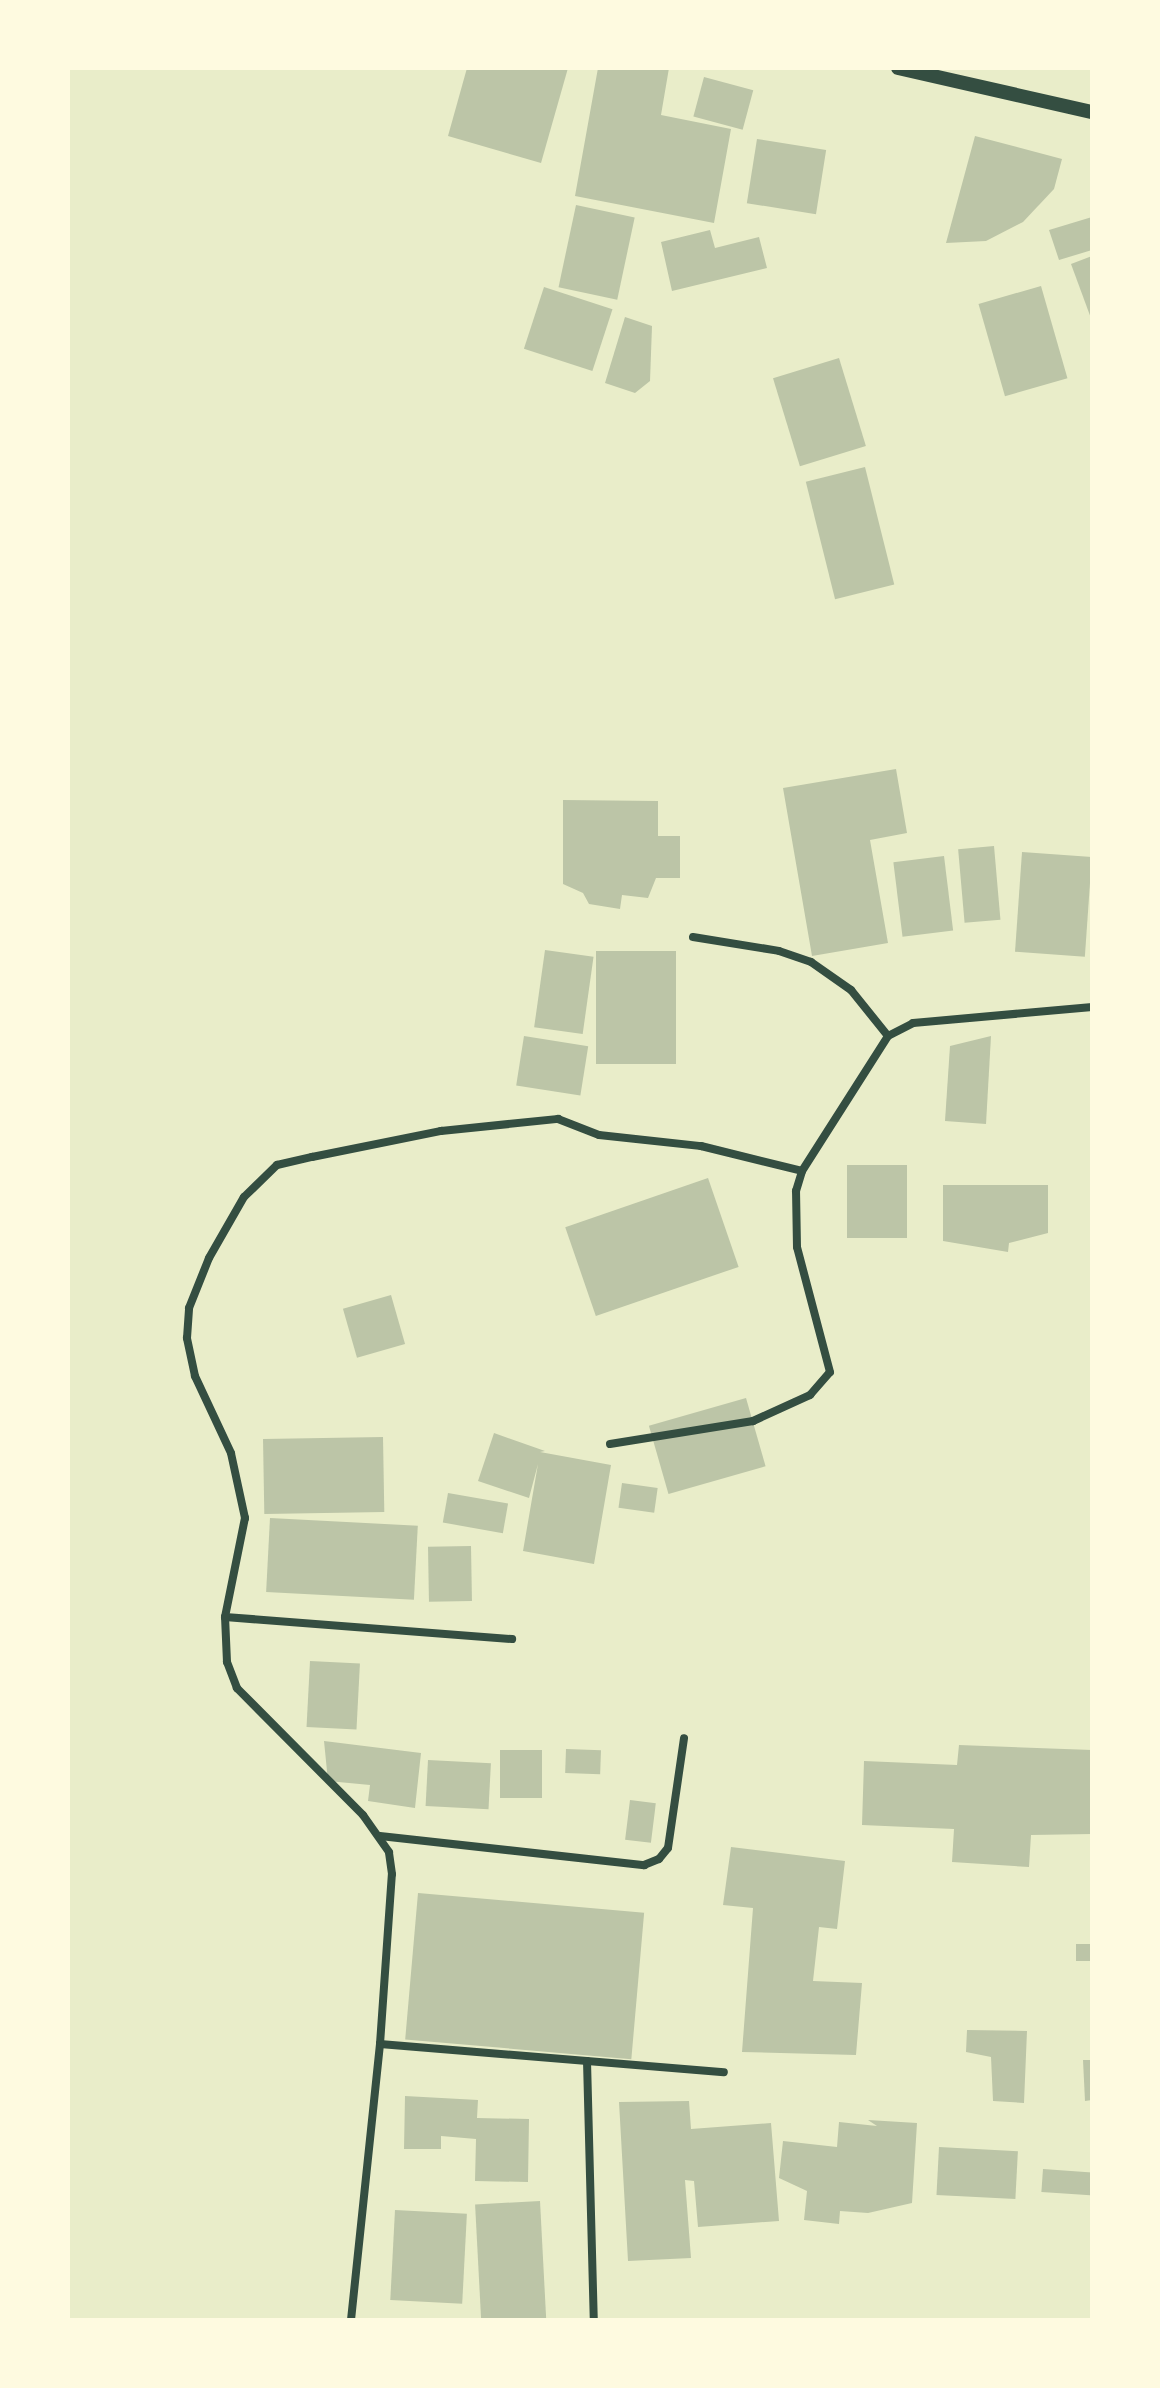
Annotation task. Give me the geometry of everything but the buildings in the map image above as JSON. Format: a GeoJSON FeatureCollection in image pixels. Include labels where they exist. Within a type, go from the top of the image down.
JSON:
{"type":"FeatureCollection","features":[{"type":"Feature","properties":{"kind":"street"},"geometry":{"type":"LineString","coordinates":[[898,68],[1092,112]]}},
{"type":"Feature","properties":{"kind":"street"},"geometry":{"type":"LineString","coordinates":[[693,937],[779,951],[811,962],[851,990],[888,1036]]}},
{"type":"Feature","properties":{"kind":"street"},"geometry":{"type":"LineString","coordinates":[[610,1444],[753,1421],[810,1395],[830,1372],[797,1247],[793,1217],[802,1171],[888,1036],[913,1023],[1092,1007]]}},
{"type":"Feature","properties":{"kind":"street"},"geometry":{"type":"LineString","coordinates":[[351,2320],[380,2044],[392,1874],[380,1836],[237,1688],[227,1662],[225,1617],[245,1518],[231,1453],[195,1376],[187,1338],[189,1308],[209,1258],[261,1176],[277,1165],[441,1131],[558,1119],[599,1135],[701,1146],[802,1171]]}},
{"type":"Feature","properties":{"kind":"street"},"geometry":{"type":"LineString","coordinates":[[225,1617],[512,1639]]}},
{"type":"Feature","properties":{"kind":"street"},"geometry":{"type":"LineString","coordinates":[[380,1836],[644,1865],[659,1859],[668,1848],[684,1738]]}},
{"type":"Feature","properties":{"kind":"street"},"geometry":{"type":"LineString","coordinates":[[380,2044],[724,2072]]}},
{"type":"Feature","properties":{"kind":"street"},"geometry":{"type":"LineString","coordinates":[[587,2061],[594,2320]]}}]}
